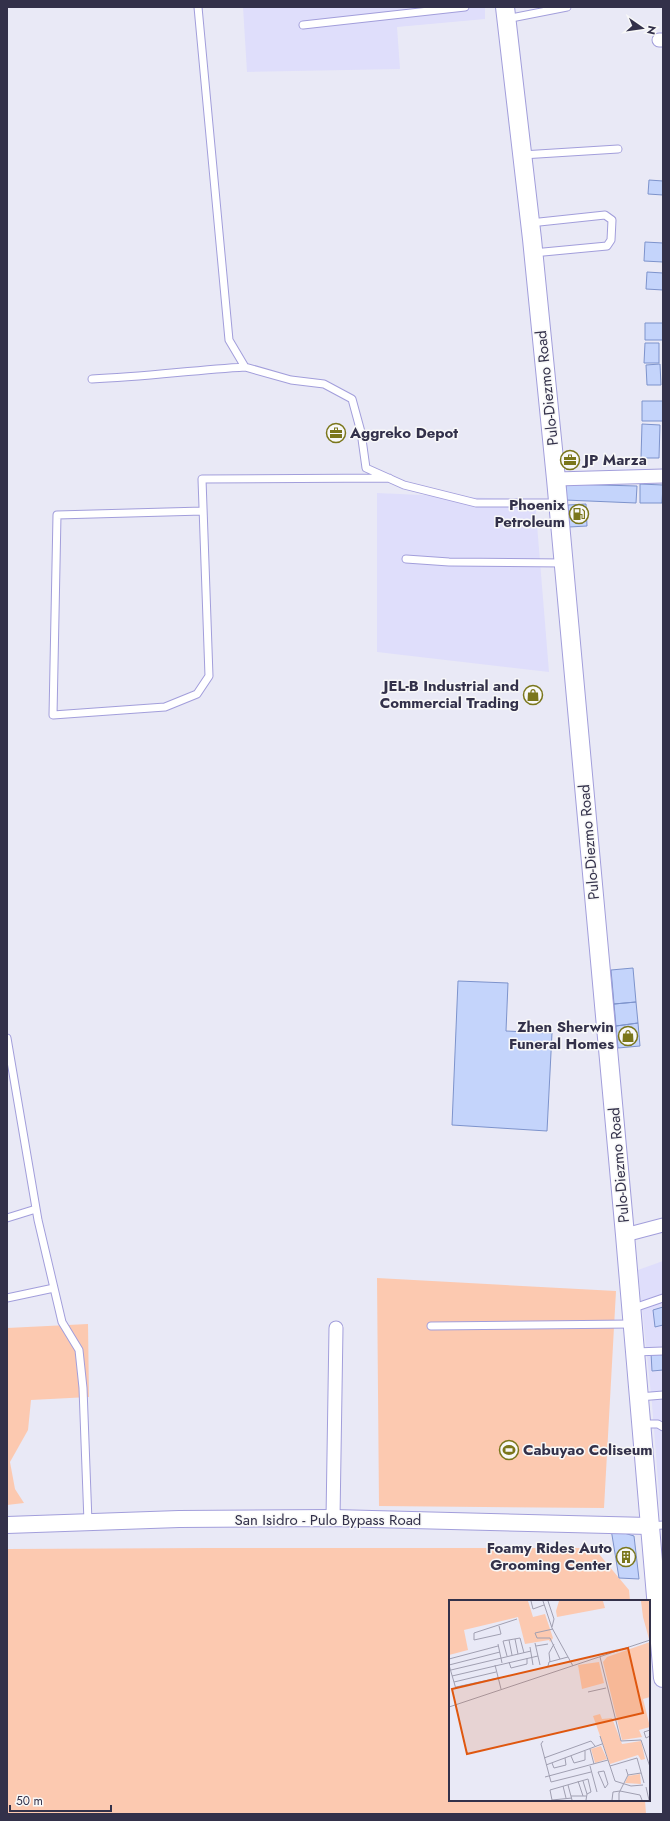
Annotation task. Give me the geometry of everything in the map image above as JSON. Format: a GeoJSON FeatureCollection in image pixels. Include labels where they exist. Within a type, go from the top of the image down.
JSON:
{"type":"FeatureCollection","features":[{"type":"Feature","properties":{"kind":"main road","name":"Pulo-Diezmo Road"},"geometry":{"type":"LineString","coordinates":[[505,13],[533,253],[556,479],[625,1235],[638,1398],[656,1525],[663,1678]]}},
{"type":"Feature","properties":{"kind":"street"},"geometry":{"type":"LineString","coordinates":[[556,479],[663,476]]}},
{"type":"Feature","properties":{"kind":"street"},"geometry":{"type":"LineString","coordinates":[[625,1235],[663,1225]]}},
{"type":"Feature","properties":{"kind":"street"},"geometry":{"type":"LineString","coordinates":[[333,1518],[336,1328]]}},
{"type":"Feature","properties":{"kind":"street","name":"San Isidro - Pulo Bypass Road"},"geometry":{"type":"LineString","coordinates":[[7,1525],[179,1519],[333,1518],[656,1525]]}},
{"type":"Feature","properties":{"kind":"lane"},"geometry":{"type":"LineString","coordinates":[[198,7],[229,340],[245,367]]}},
{"type":"Feature","properties":{"kind":"lane"},"geometry":{"type":"LineString","coordinates":[[303,25],[465,7]]}},
{"type":"Feature","properties":{"kind":"lane"},"geometry":{"type":"LineString","coordinates":[[505,13],[567,7]]}},
{"type":"Feature","properties":{"kind":"lane"},"geometry":{"type":"LineString","coordinates":[[522,155],[618,149]]}},
{"type":"Feature","properties":{"kind":"lane"},"geometry":{"type":"LineString","coordinates":[[529,223],[605,215],[612,220],[611,240],[607,246],[533,253]]}},
{"type":"Feature","properties":{"kind":"lane"},"geometry":{"type":"LineString","coordinates":[[92,379],[245,367],[291,380],[324,384],[352,399],[361,432],[366,468],[404,485],[476,503],[558,503]]}},
{"type":"Feature","properties":{"kind":"lane"},"geometry":{"type":"LineString","coordinates":[[203,512],[57,515],[53,715],[165,707],[197,694],[209,676],[202,479],[389,478]]}},
{"type":"Feature","properties":{"kind":"lane"},"geometry":{"type":"LineString","coordinates":[[406,559],[449,562],[564,563]]}},
{"type":"Feature","properties":{"kind":"lane"},"geometry":{"type":"LineString","coordinates":[[7,1038],[36,1209],[54,1288],[62,1322],[79,1350],[83,1388],[88,1523]]}},
{"type":"Feature","properties":{"kind":"lane"},"geometry":{"type":"LineString","coordinates":[[7,1218],[36,1209]]}},
{"type":"Feature","properties":{"kind":"lane"},"geometry":{"type":"LineString","coordinates":[[7,1298],[54,1288]]}},
{"type":"Feature","properties":{"kind":"lane"},"geometry":{"type":"LineString","coordinates":[[432,1326],[632,1316],[663,1298]]}},
{"type":"Feature","properties":{"kind":"lane"},"geometry":{"type":"LineString","coordinates":[[635,1352],[663,1351]]}},
{"type":"Feature","properties":{"kind":"lane"},"geometry":{"type":"LineString","coordinates":[[638,1398],[663,1395]]}},
{"type":"Feature","properties":{"kind":"lane"},"geometry":{"type":"LineString","coordinates":[[641,1424],[658,1424],[663,1427]]}},
{"type":"Feature","properties":{"kind":"shaded area"},"geometry":{"type":"Polygon","coordinates":[[[243,7],[485,7],[485,19],[397,27],[400,69],[247,72],[243,7]]]}},
{"type":"Feature","properties":{"kind":"shaded area"},"geometry":{"type":"Polygon","coordinates":[[[377,493],[535,500],[549,672],[377,652],[377,493]]]}},
{"type":"Feature","properties":{"kind":"shaded area"},"geometry":{"type":"Polygon","coordinates":[[[663,1261],[663,1545],[652,1404],[638,1270],[663,1261]]]}},
{"type":"Feature","properties":{"kind":"shaded area"},"geometry":{"type":"Polygon","coordinates":[[[377,1278],[616,1291],[604,1508],[379,1506],[377,1278]]]}},
{"type":"Feature","properties":{"kind":"shaded area"},"geometry":{"type":"Polygon","coordinates":[[[88,1324],[89,1397],[31,1400],[28,1430],[10,1462],[15,1489],[24,1503],[7,1505],[7,1328],[88,1324]]]}},
{"type":"Feature","properties":{"kind":"shaded area"},"geometry":{"type":"Polygon","coordinates":[[[594,1548],[629,1590],[630,1600],[449,1600],[449,1801],[645,1801],[646,1814],[7,1814],[7,1549],[594,1548]]]}},
{"type":"Feature","properties":{"kind":"building"},"geometry":{"type":"Polygon","coordinates":[[[649,180],[663,181],[663,195],[648,194],[649,180]]]}},
{"type":"Feature","properties":{"kind":"building"},"geometry":{"type":"Polygon","coordinates":[[[645,242],[663,243],[663,262],[644,261],[645,242]]]}},
{"type":"Feature","properties":{"kind":"building"},"geometry":{"type":"Polygon","coordinates":[[[647,272],[663,273],[663,290],[646,289],[647,272]]]}},
{"type":"Feature","properties":{"kind":"building"},"geometry":{"type":"Polygon","coordinates":[[[645,323],[663,323],[663,340],[645,340],[645,323]]]}},
{"type":"Feature","properties":{"kind":"building"},"geometry":{"type":"Polygon","coordinates":[[[645,343],[659,343],[659,363],[644,363],[645,343]]]}},
{"type":"Feature","properties":{"kind":"building"},"geometry":{"type":"Polygon","coordinates":[[[660,364],[661,385],[647,385],[646,365],[660,364]]]}},
{"type":"Feature","properties":{"kind":"building"},"geometry":{"type":"Polygon","coordinates":[[[642,401],[663,401],[663,421],[642,421],[642,401]]]}},
{"type":"Feature","properties":{"kind":"building"},"geometry":{"type":"Polygon","coordinates":[[[642,424],[660,425],[659,458],[641,458],[642,424]]]}},
{"type":"Feature","properties":{"kind":"building"},"geometry":{"type":"Polygon","coordinates":[[[566,484],[637,486],[636,503],[565,500],[566,484]]]}},
{"type":"Feature","properties":{"kind":"building"},"geometry":{"type":"Polygon","coordinates":[[[640,484],[663,485],[662,503],[640,503],[640,484]]]}},
{"type":"Feature","properties":{"kind":"building"},"geometry":{"type":"Polygon","coordinates":[[[586,504],[587,526],[569,527],[568,505],[586,504]]]}},
{"type":"Feature","properties":{"kind":"building"},"geometry":{"type":"Polygon","coordinates":[[[633,968],[636,1002],[614,1004],[611,970],[633,968]]]}},
{"type":"Feature","properties":{"kind":"building"},"geometry":{"type":"Polygon","coordinates":[[[458,981],[508,983],[506,1031],[552,1033],[547,1131],[452,1125],[458,981]]]}},
{"type":"Feature","properties":{"kind":"building"},"geometry":{"type":"Polygon","coordinates":[[[636,1002],[638,1023],[616,1026],[614,1004],[636,1002]]]}},
{"type":"Feature","properties":{"kind":"building","name":"Zhen Sherwin Funeral Homes"},"geometry":{"type":"Polygon","coordinates":[[[638,1023],[640,1046],[618,1048],[616,1026],[638,1023]]]}},
{"type":"Feature","properties":{"kind":"building"},"geometry":{"type":"Polygon","coordinates":[[[663,1307],[663,1325],[655,1327],[653,1310],[663,1307]]]}},
{"type":"Feature","properties":{"kind":"building"},"geometry":{"type":"Polygon","coordinates":[[[663,1352],[663,1370],[652,1371],[651,1353],[663,1352]]]}},
{"type":"Feature","properties":{"kind":"building","name":"Foamy Rides Auto Grooming Center"},"geometry":{"type":"Polygon","coordinates":[[[611,1529],[634,1536],[639,1579],[619,1578],[611,1529]]]}},
{"type":"Feature","properties":{"kind":"place","name":"Aggreko Depot"},"geometry":{"type":"Point","coordinates":[336,433]}},
{"type":"Feature","properties":{"kind":"place","name":"JP Marza"},"geometry":{"type":"Point","coordinates":[570,460]}},
{"type":"Feature","properties":{"kind":"place","name":"Phoenix Petroleum"},"geometry":{"type":"Point","coordinates":[579,514]}},
{"type":"Feature","properties":{"kind":"place","name":"JEL-B Industrial and Commercial Trading"},"geometry":{"type":"Point","coordinates":[533,695]}},
{"type":"Feature","properties":{"kind":"place","name":"Zhen Sherwin Funeral Homes"},"geometry":{"type":"Point","coordinates":[628,1036]}},
{"type":"Feature","properties":{"kind":"place","name":"Cabuyao Coliseum"},"geometry":{"type":"Point","coordinates":[509,1450]}},
{"type":"Feature","properties":{"kind":"place","name":"Foamy Rides Auto Grooming Center"},"geometry":{"type":"Point","coordinates":[626,1557]}}]}
